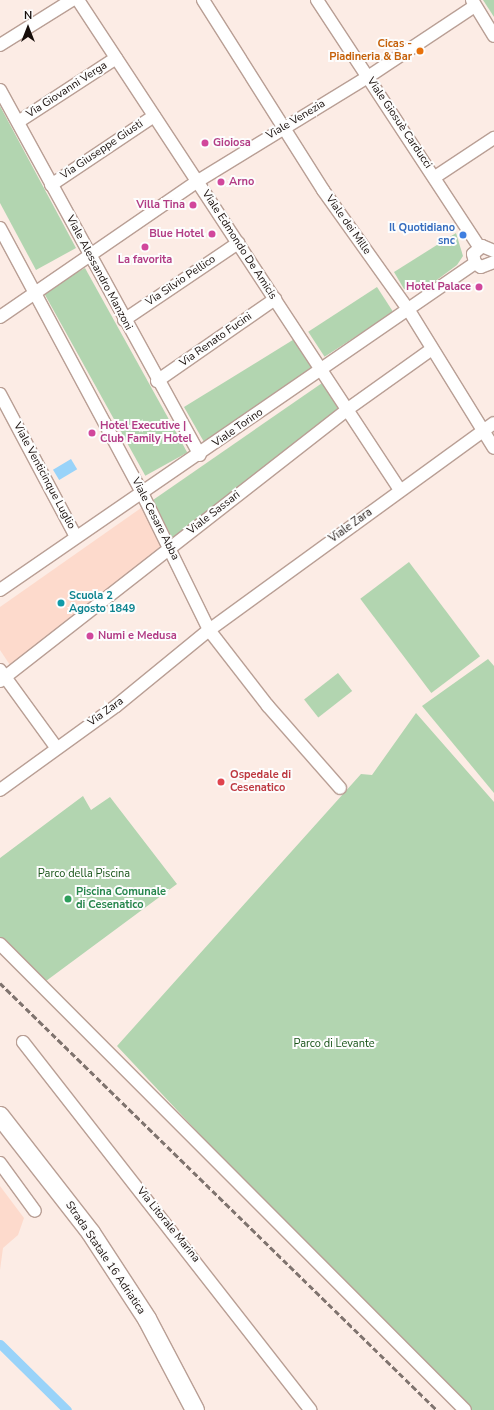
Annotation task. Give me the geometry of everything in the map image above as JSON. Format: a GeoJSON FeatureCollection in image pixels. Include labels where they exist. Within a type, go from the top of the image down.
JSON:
{"type":"FeatureCollection","features":[{"type":"Feature","properties":{"kind":"highway","name":"Strada Statale 16 Adriatica"},"geometry":{"type":"LineString","coordinates":[[0,1116],[91,1233],[147,1319],[196,1410]]}},
{"type":"Feature","properties":{"kind":"highway","name":"Strada Statale 16 Adriatica"},"geometry":{"type":"LineString","coordinates":[[0,1131],[80,1235],[135,1321],[184,1410]]}},
{"type":"Feature","properties":{"kind":"street"},"geometry":{"type":"LineString","coordinates":[[0,45],[72,0]]}},
{"type":"Feature","properties":{"kind":"street","name":"Viale Edmondo De Amicis"},"geometry":{"type":"LineString","coordinates":[[78,0],[400,490]]}},
{"type":"Feature","properties":{"kind":"street","name":"Viale dei Mille"},"geometry":{"type":"LineString","coordinates":[[203,0],[283,127],[408,309],[481,432],[494,448]]}},
{"type":"Feature","properties":{"kind":"street","name":"Viale Giosuè Carducci"},"geometry":{"type":"LineString","coordinates":[[317,0],[435,177],[479,247]]}},
{"type":"Feature","properties":{"kind":"street"},"geometry":{"type":"LineString","coordinates":[[474,3],[494,36]]}},
{"type":"Feature","properties":{"kind":"street","name":"Viale Venezia"},"geometry":{"type":"LineString","coordinates":[[0,317],[198,181],[283,127],[368,77],[474,3]]}},
{"type":"Feature","properties":{"kind":"street","name":"Via Giovanni Verga"},"geometry":{"type":"LineString","coordinates":[[18,122],[116,58]]}},
{"type":"Feature","properties":{"kind":"street","name":"Viale Alessandro Manzoni"},"geometry":{"type":"LineString","coordinates":[[0,90],[157,381],[200,455]]}},
{"type":"Feature","properties":{"kind":"street","name":"Via Giuseppe Giusti"},"geometry":{"type":"LineString","coordinates":[[51,185],[154,116]]}},
{"type":"Feature","properties":{"kind":"street"},"geometry":{"type":"LineString","coordinates":[[435,177],[494,138]]}},
{"type":"Feature","properties":{"kind":"street","name":"Viale Cesare Abba"},"geometry":{"type":"LineString","coordinates":[[0,228],[37,292],[142,493],[170,547],[209,630],[268,706],[340,788]]}},
{"type":"Feature","properties":{"kind":"street","name":"Via Silvio Pellico"},"geometry":{"type":"LineString","coordinates":[[124,320],[238,243]]}},
{"type":"Feature","properties":{"kind":"street"},"geometry":{"type":"LineString","coordinates":[[494,251],[486,246],[479,247],[473,254],[475,263],[484,268],[494,263]]}},
{"type":"Feature","properties":{"kind":"street","name":"Viale Torino"},"geometry":{"type":"LineString","coordinates":[[0,590],[76,537],[200,455],[321,369],[475,263]]}},
{"type":"Feature","properties":{"kind":"street","name":"Via Renato Fucini"},"geometry":{"type":"LineString","coordinates":[[157,381],[275,299]]}},
{"type":"Feature","properties":{"kind":"street","name":"Viale Sassari"},"geometry":{"type":"LineString","coordinates":[[1,676],[348,409],[432,349]]}},
{"type":"Feature","properties":{"kind":"street","name":"Viale Venticinque Luglio"},"geometry":{"type":"LineString","coordinates":[[0,394],[76,537]]}},
{"type":"Feature","properties":{"kind":"street","name":"Viale Zara"},"geometry":{"type":"LineString","coordinates":[[209,630],[494,423]]}},
{"type":"Feature","properties":{"kind":"street","name":"Via Zara"},"geometry":{"type":"LineString","coordinates":[[0,790],[56,747],[116,706],[209,630]]}},
{"type":"Feature","properties":{"kind":"street"},"geometry":{"type":"LineString","coordinates":[[1,676],[56,747]]}},
{"type":"Feature","properties":{"kind":"street"},"geometry":{"type":"LineString","coordinates":[[0,944],[465,1410]]}},
{"type":"Feature","properties":{"kind":"street","name":"Via Litorale Marina"},"geometry":{"type":"LineString","coordinates":[[23,1042],[311,1410]]}},
{"type":"Feature","properties":{"kind":"street"},"geometry":{"type":"LineString","coordinates":[[0,1163],[35,1212]]}},
{"type":"Feature","properties":{"kind":"shaded area"},"geometry":{"type":"Polygon","coordinates":[[[141,508],[163,547],[10,665],[0,650],[0,607],[141,508]]]}},
{"type":"Feature","properties":{"kind":"shaded area"},"geometry":{"type":"Polygon","coordinates":[[[0,1186],[24,1218],[18,1235],[3,1248],[0,1270],[0,1186]]]}},
{"type":"Feature","properties":{"kind":"green space"},"geometry":{"type":"Polygon","coordinates":[[[483,0],[494,0],[494,17],[483,0]]]}},
{"type":"Feature","properties":{"kind":"green space"},"geometry":{"type":"Polygon","coordinates":[[[0,106],[76,248],[36,270],[0,203],[0,106]]]}},
{"type":"Feature","properties":{"kind":"green space"},"geometry":{"type":"Polygon","coordinates":[[[456,233],[463,256],[457,265],[422,291],[404,289],[394,272],[456,233]]]}},
{"type":"Feature","properties":{"kind":"green space"},"geometry":{"type":"Polygon","coordinates":[[[85,268],[187,453],[145,476],[43,291],[85,268]]]}},
{"type":"Feature","properties":{"kind":"green space"},"geometry":{"type":"Polygon","coordinates":[[[377,287],[393,312],[325,357],[308,332],[377,287]]]}},
{"type":"Feature","properties":{"kind":"green space"},"geometry":{"type":"Polygon","coordinates":[[[296,338],[314,367],[204,442],[184,407],[296,338]]]}},
{"type":"Feature","properties":{"kind":"green space"},"geometry":{"type":"Polygon","coordinates":[[[325,381],[343,407],[173,540],[153,500],[325,381]]]}},
{"type":"Feature","properties":{"kind":"green space"},"geometry":{"type":"Polygon","coordinates":[[[409,562],[480,656],[431,693],[360,599],[409,562]]]}},
{"type":"Feature","properties":{"kind":"green space"},"geometry":{"type":"Polygon","coordinates":[[[488,659],[494,666],[494,793],[422,706],[488,659]]]}},
{"type":"Feature","properties":{"kind":"green space"},"geometry":{"type":"Polygon","coordinates":[[[338,673],[352,691],[318,718],[304,699],[338,673]]]}},
{"type":"Feature","properties":{"kind":"green space","name":"Parco di Levante"},"geometry":{"type":"Polygon","coordinates":[[[416,713],[494,802],[494,1410],[472,1410],[291,1232],[117,1046],[361,774],[372,775],[416,713]]]}},
{"type":"Feature","properties":{"kind":"green space","name":"Parco della Piscina"},"geometry":{"type":"Polygon","coordinates":[[[83,796],[91,810],[110,797],[177,884],[46,981],[0,937],[0,858],[83,796]]]}},
{"type":"Feature","properties":{"kind":"water"},"geometry":{"type":"Polygon","coordinates":[[[71,459],[77,469],[59,480],[53,470],[71,459]]]}},
{"type":"Feature","properties":{"kind":"waterway"},"geometry":{"type":"LineString","coordinates":[[0,1344],[67,1410]]}},
{"type":"Feature","properties":{"kind":"railway"},"geometry":{"type":"LineString","coordinates":[[0,983],[437,1410]]}},
{"type":"Feature","properties":{"kind":"place","name":"Cicas - Piadineria & Bar"},"geometry":{"type":"Point","coordinates":[420,51]}},
{"type":"Feature","properties":{"kind":"place","name":"Gioiosa"},"geometry":{"type":"Point","coordinates":[205,143]}},
{"type":"Feature","properties":{"kind":"place","name":"Arno"},"geometry":{"type":"Point","coordinates":[221,182]}},
{"type":"Feature","properties":{"kind":"place","name":"Villa Tina"},"geometry":{"type":"Point","coordinates":[193,205]}},
{"type":"Feature","properties":{"kind":"place","name":"Blue Hotel"},"geometry":{"type":"Point","coordinates":[212,234]}},
{"type":"Feature","properties":{"kind":"place","name":"Il Quotidiano snc"},"geometry":{"type":"Point","coordinates":[463,235]}},
{"type":"Feature","properties":{"kind":"place","name":"La favorita"},"geometry":{"type":"Point","coordinates":[145,247]}},
{"type":"Feature","properties":{"kind":"place","name":"Hotel Palace"},"geometry":{"type":"Point","coordinates":[479,287]}},
{"type":"Feature","properties":{"kind":"place","name":"Hotel Executive | Club Family Hotel"},"geometry":{"type":"Point","coordinates":[92,433]}},
{"type":"Feature","properties":{"kind":"place","name":"Scuola 2 Agosto 1849"},"geometry":{"type":"Point","coordinates":[61,603]}},
{"type":"Feature","properties":{"kind":"place","name":"Numi e Medusa"},"geometry":{"type":"Point","coordinates":[90,636]}},
{"type":"Feature","properties":{"kind":"place","name":"Ospedale di Cesenatico"},"geometry":{"type":"Point","coordinates":[221,782]}},
{"type":"Feature","properties":{"kind":"place","name":"Piscina Comunale di Cesenatico"},"geometry":{"type":"Point","coordinates":[68,899]}}]}
